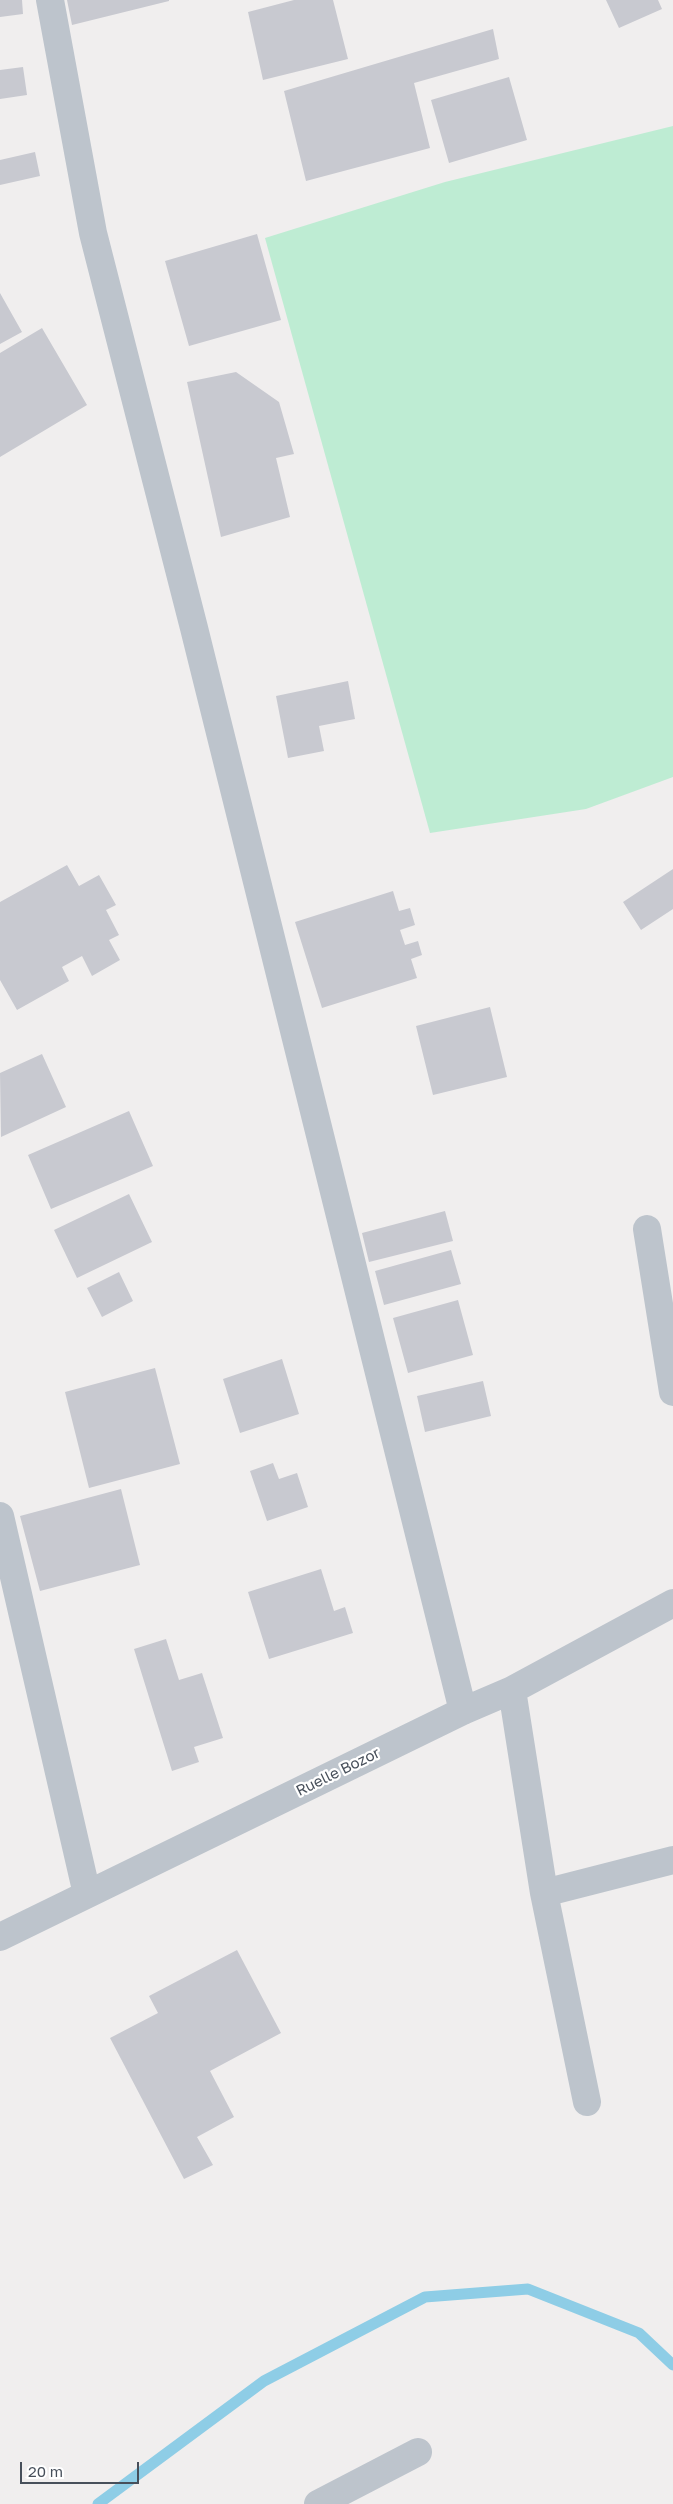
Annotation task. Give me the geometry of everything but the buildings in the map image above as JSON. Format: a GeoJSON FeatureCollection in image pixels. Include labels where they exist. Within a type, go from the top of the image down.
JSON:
{"type":"FeatureCollection","features":[{"type":"Feature","properties":{"kind":"street"},"geometry":{"type":"LineString","coordinates":[[50,0],[93,233],[194,628],[463,1711]]}},
{"type":"Feature","properties":{"kind":"street"},"geometry":{"type":"LineString","coordinates":[[647,1229],[673,1392]]}},
{"type":"Feature","properties":{"kind":"street"},"geometry":{"type":"LineString","coordinates":[[0,1516],[88,1894]]}},
{"type":"Feature","properties":{"kind":"street","name":"Ruelle Bozor"},"geometry":{"type":"LineString","coordinates":[[0,1937],[463,1711],[512,1690],[673,1603]]}},
{"type":"Feature","properties":{"kind":"street"},"geometry":{"type":"LineString","coordinates":[[512,1690],[544,1893],[587,2102]]}},
{"type":"Feature","properties":{"kind":"street"},"geometry":{"type":"LineString","coordinates":[[544,1893],[673,1860]]}},
{"type":"Feature","properties":{"kind":"street"},"geometry":{"type":"LineString","coordinates":[[318,2504],[418,2452]]}},
{"type":"Feature","properties":{"kind":"green space"},"geometry":{"type":"Polygon","coordinates":[[[673,126],[673,777],[586,809],[430,833],[265,238],[445,182],[673,126]]]}},
{"type":"Feature","properties":{"kind":"waterway"},"geometry":{"type":"LineString","coordinates":[[98,2504],[264,2381],[425,2297],[528,2289],[639,2333],[673,2365]]}}]}
